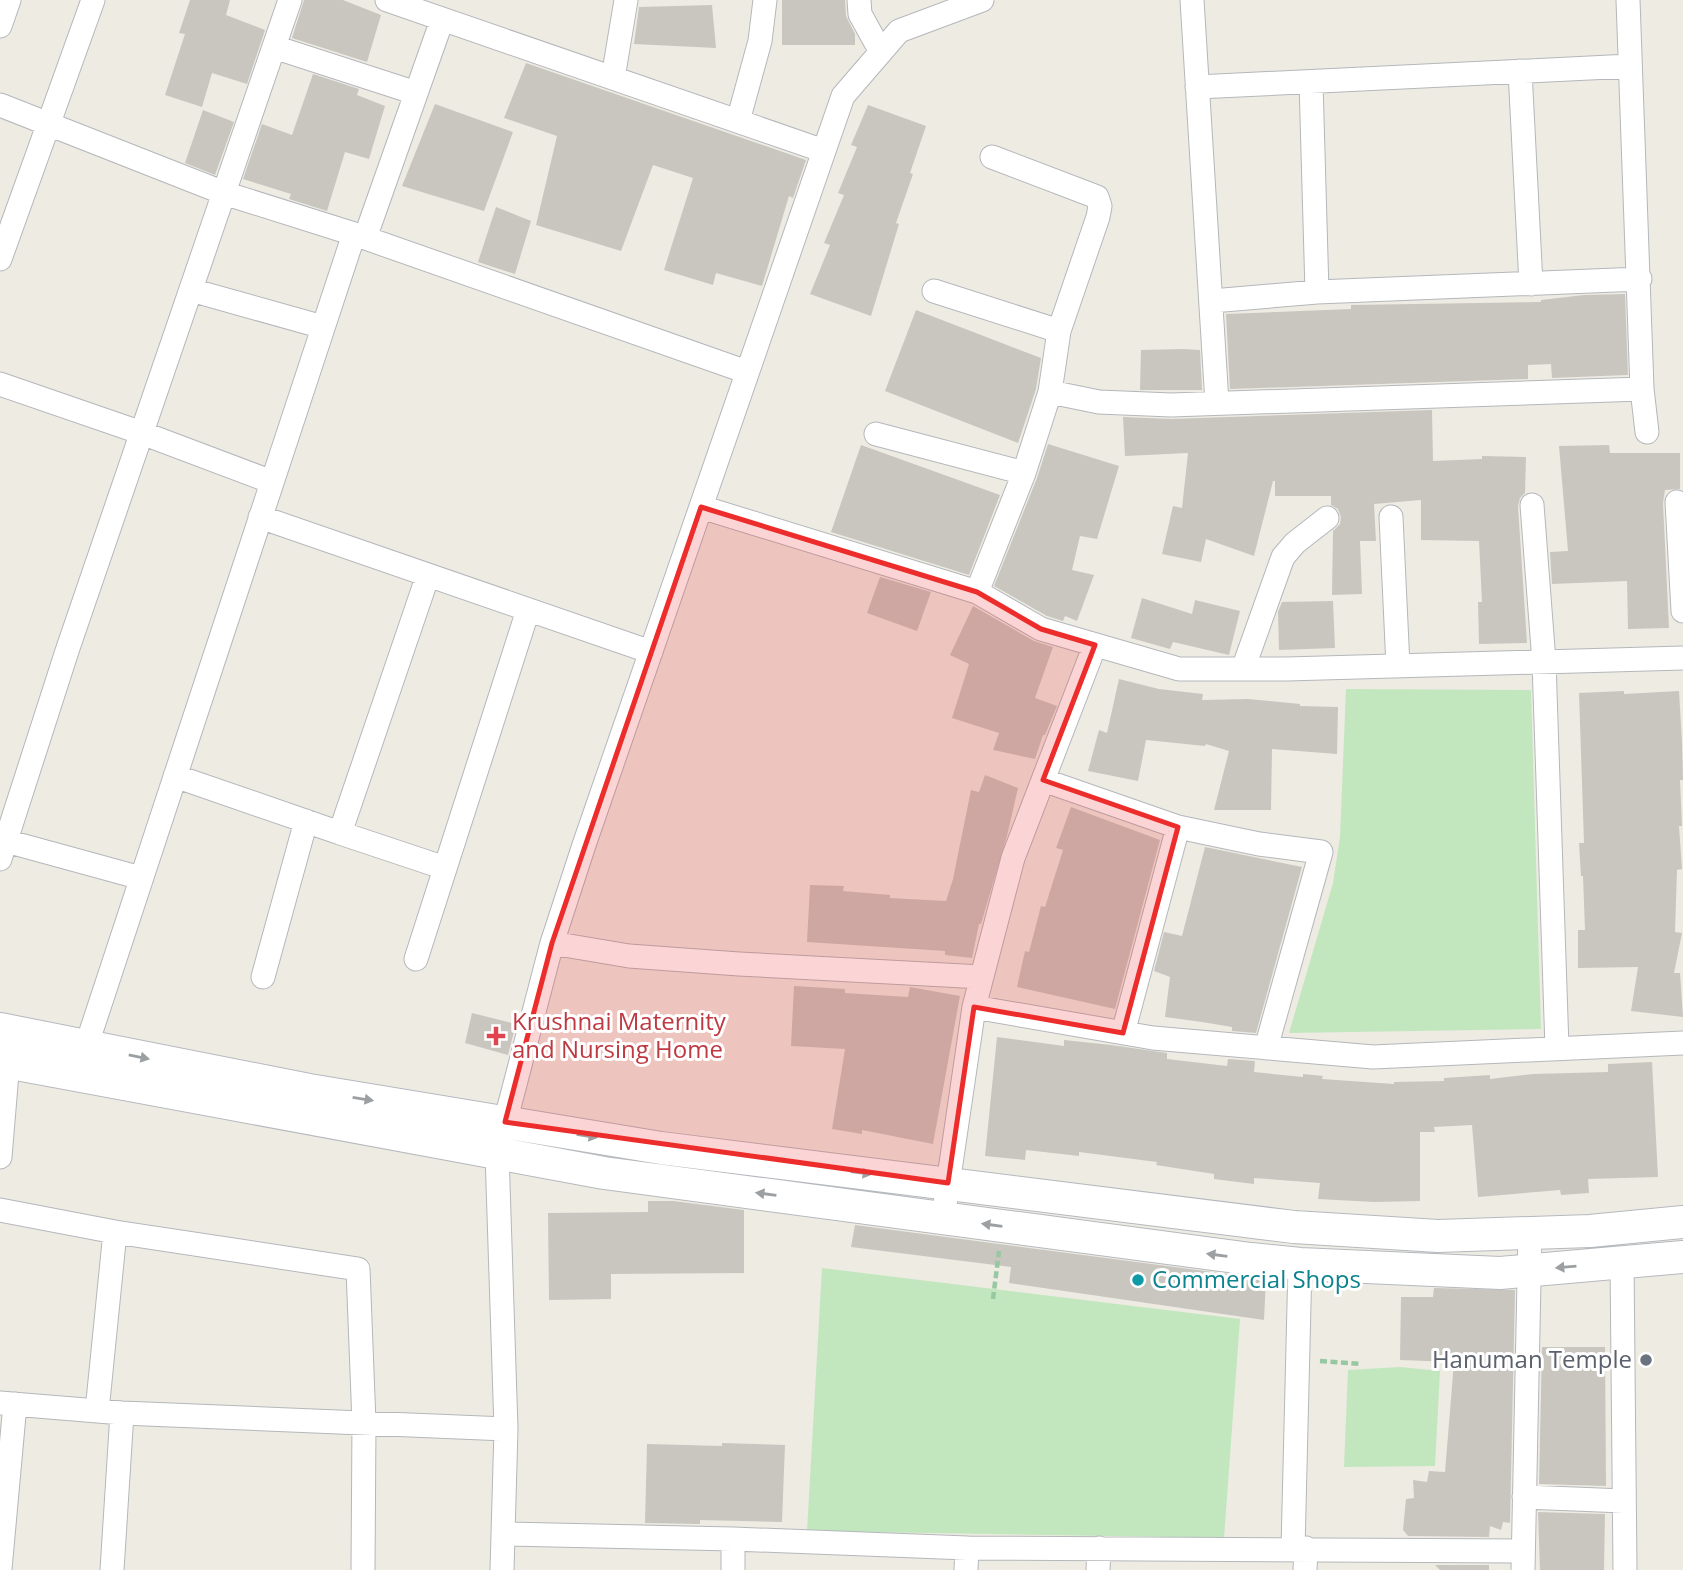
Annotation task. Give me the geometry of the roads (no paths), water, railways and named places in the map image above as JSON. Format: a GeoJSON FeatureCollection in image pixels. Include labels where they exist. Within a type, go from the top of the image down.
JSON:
{"type":"FeatureCollection","features":[{"type":"Feature","properties":{"kind":"street"},"geometry":{"type":"LineString","coordinates":[[0,26],[9,0]]}},
{"type":"Feature","properties":{"kind":"street"},"geometry":{"type":"LineString","coordinates":[[0,259],[93,0]]}},
{"type":"Feature","properties":{"kind":"street"},"geometry":{"type":"LineString","coordinates":[[141,878],[3,850],[66,652],[290,0]]}},
{"type":"Feature","properties":{"kind":"street"},"geometry":{"type":"LineString","coordinates":[[387,0],[824,150]]}},
{"type":"Feature","properties":{"kind":"street"},"geometry":{"type":"LineString","coordinates":[[612,78],[626,0]]}},
{"type":"Feature","properties":{"kind":"street"},"geometry":{"type":"LineString","coordinates":[[738,121],[760,41],[765,0]]}},
{"type":"Feature","properties":{"kind":"street"},"geometry":{"type":"LineString","coordinates":[[859,0],[860,14],[881,52]]}},
{"type":"Feature","properties":{"kind":"street"},"geometry":{"type":"LineString","coordinates":[[502,1570],[506,1429],[497,1153],[552,943],[842,96],[899,31],[982,0]]}},
{"type":"Feature","properties":{"kind":"street"},"geometry":{"type":"LineString","coordinates":[[1192,0],[1217,403]]}},
{"type":"Feature","properties":{"kind":"street"},"geometry":{"type":"LineString","coordinates":[[1628,0],[1642,389],[1647,432]]}},
{"type":"Feature","properties":{"kind":"street"},"geometry":{"type":"LineString","coordinates":[[77,1076],[323,327],[416,93],[442,20]]}},
{"type":"Feature","properties":{"kind":"street"},"geometry":{"type":"LineString","coordinates":[[274,47],[416,93]]}},
{"type":"Feature","properties":{"kind":"street"},"geometry":{"type":"LineString","coordinates":[[1197,87],[1630,66]]}},
{"type":"Feature","properties":{"kind":"street"},"geometry":{"type":"LineString","coordinates":[[1520,71],[1531,284]]}},
{"type":"Feature","properties":{"kind":"street"},"geometry":{"type":"LineString","coordinates":[[1311,82],[1317,292]]}},
{"type":"Feature","properties":{"kind":"street"},"geometry":{"type":"LineString","coordinates":[[0,105],[224,193],[359,236],[747,372]]}},
{"type":"Feature","properties":{"kind":"street"},"geometry":{"type":"LineString","coordinates":[[977,592],[1024,472],[1050,391],[1059,331],[1100,206],[1097,197],[992,156]]}},
{"type":"Feature","properties":{"kind":"street"},"geometry":{"type":"LineString","coordinates":[[1212,301],[1317,292],[1640,279]]}},
{"type":"Feature","properties":{"kind":"street"},"geometry":{"type":"LineString","coordinates":[[191,290],[323,327]]}},
{"type":"Feature","properties":{"kind":"street"},"geometry":{"type":"LineString","coordinates":[[934,291],[1059,331]]}},
{"type":"Feature","properties":{"kind":"street"},"geometry":{"type":"LineString","coordinates":[[0,384],[272,482]]}},
{"type":"Feature","properties":{"kind":"street"},"geometry":{"type":"LineString","coordinates":[[1050,391],[1100,402],[1171,405],[1642,389]]}},
{"type":"Feature","properties":{"kind":"street"},"geometry":{"type":"LineString","coordinates":[[876,434],[1024,472]]}},
{"type":"Feature","properties":{"kind":"street"},"geometry":{"type":"LineString","coordinates":[[1676,502],[1683,611]]}},
{"type":"Feature","properties":{"kind":"street"},"geometry":{"type":"LineString","coordinates":[[1532,505],[1544,662],[1557,1048]]}},
{"type":"Feature","properties":{"kind":"street"},"geometry":{"type":"LineString","coordinates":[[701,507],[977,592],[1041,629],[1179,669],[1683,658]]}},
{"type":"Feature","properties":{"kind":"street"},"geometry":{"type":"LineString","coordinates":[[260,517],[651,652]]}},
{"type":"Feature","properties":{"kind":"street"},"geometry":{"type":"LineString","coordinates":[[1391,517],[1398,666]]}},
{"type":"Feature","properties":{"kind":"street"},"geometry":{"type":"LineString","coordinates":[[1243,669],[1283,557],[1295,543],[1327,518]]}},
{"type":"Feature","properties":{"kind":"street"},"geometry":{"type":"LineString","coordinates":[[340,833],[428,575]]}},
{"type":"Feature","properties":{"kind":"street"},"geometry":{"type":"LineString","coordinates":[[416,959],[528,610]]}},
{"type":"Feature","properties":{"kind":"street"},"geometry":{"type":"LineString","coordinates":[[943,1218],[974,1007],[1013,858],[1095,645]]}},
{"type":"Feature","properties":{"kind":"street"},"geometry":{"type":"LineString","coordinates":[[175,776],[445,869]]}},
{"type":"Feature","properties":{"kind":"street"},"geometry":{"type":"LineString","coordinates":[[1044,780],[1178,827],[1259,844],[1321,852],[1266,1048]]}},
{"type":"Feature","properties":{"kind":"street"},"geometry":{"type":"LineString","coordinates":[[263,977],[306,821]]}},
{"type":"Feature","properties":{"kind":"street"},"geometry":{"type":"LineString","coordinates":[[1123,1033],[1178,827]]}},
{"type":"Feature","properties":{"kind":"street"},"geometry":{"type":"LineString","coordinates":[[552,943],[629,956],[982,977]]}},
{"type":"Feature","properties":{"kind":"street"},"geometry":{"type":"LineString","coordinates":[[974,1007],[1153,1038],[1373,1057],[1683,1043]]}},
{"type":"Feature","properties":{"kind":"street"},"geometry":{"type":"LineString","coordinates":[[0,1157],[5,1030],[309,1090],[660,1148],[1294,1227],[1438,1236],[1590,1231],[1683,1222]]}},
{"type":"Feature","properties":{"kind":"street"},"geometry":{"type":"LineString","coordinates":[[4,1062],[604,1173],[1251,1259],[1300,1264],[1500,1273],[1683,1256]]}},
{"type":"Feature","properties":{"kind":"street"},"geometry":{"type":"LineString","coordinates":[[0,1210],[115,1232],[358,1269],[364,1423],[363,1570]]}},
{"type":"Feature","properties":{"kind":"street"},"geometry":{"type":"LineString","coordinates":[[97,1411],[115,1232]]}},
{"type":"Feature","properties":{"kind":"street"},"geometry":{"type":"LineString","coordinates":[[503,1534],[733,1539],[966,1559],[1301,1556],[1523,1560],[1530,1233]]}},
{"type":"Feature","properties":{"kind":"street"},"geometry":{"type":"LineString","coordinates":[[1622,1262],[1625,1570]]}},
{"type":"Feature","properties":{"kind":"street"},"geometry":{"type":"LineString","coordinates":[[1300,1264],[1298,1359],[1301,1556]]}},
{"type":"Feature","properties":{"kind":"street"},"geometry":{"type":"LineString","coordinates":[[0,1569],[7,1404],[122,1413],[506,1429]]}},
{"type":"Feature","properties":{"kind":"street"},"geometry":{"type":"LineString","coordinates":[[112,1570],[122,1413]]}},
{"type":"Feature","properties":{"kind":"street"},"geometry":{"type":"LineString","coordinates":[[1524,1497],[1624,1501]]}},
{"type":"Feature","properties":{"kind":"street"},"geometry":{"type":"LineString","coordinates":[[733,1539],[733,1570]]}},
{"type":"Feature","properties":{"kind":"place","name":"Krushnai Maternity and Nursing Home"},"geometry":{"type":"Point","coordinates":[496,1036]}},
{"type":"Feature","properties":{"kind":"place","name":"Commercial Shops"},"geometry":{"type":"Point","coordinates":[1138,1280]}},
{"type":"Feature","properties":{"kind":"place","name":"Hanuman Temple"},"geometry":{"type":"Point","coordinates":[1646,1360]}}]}
